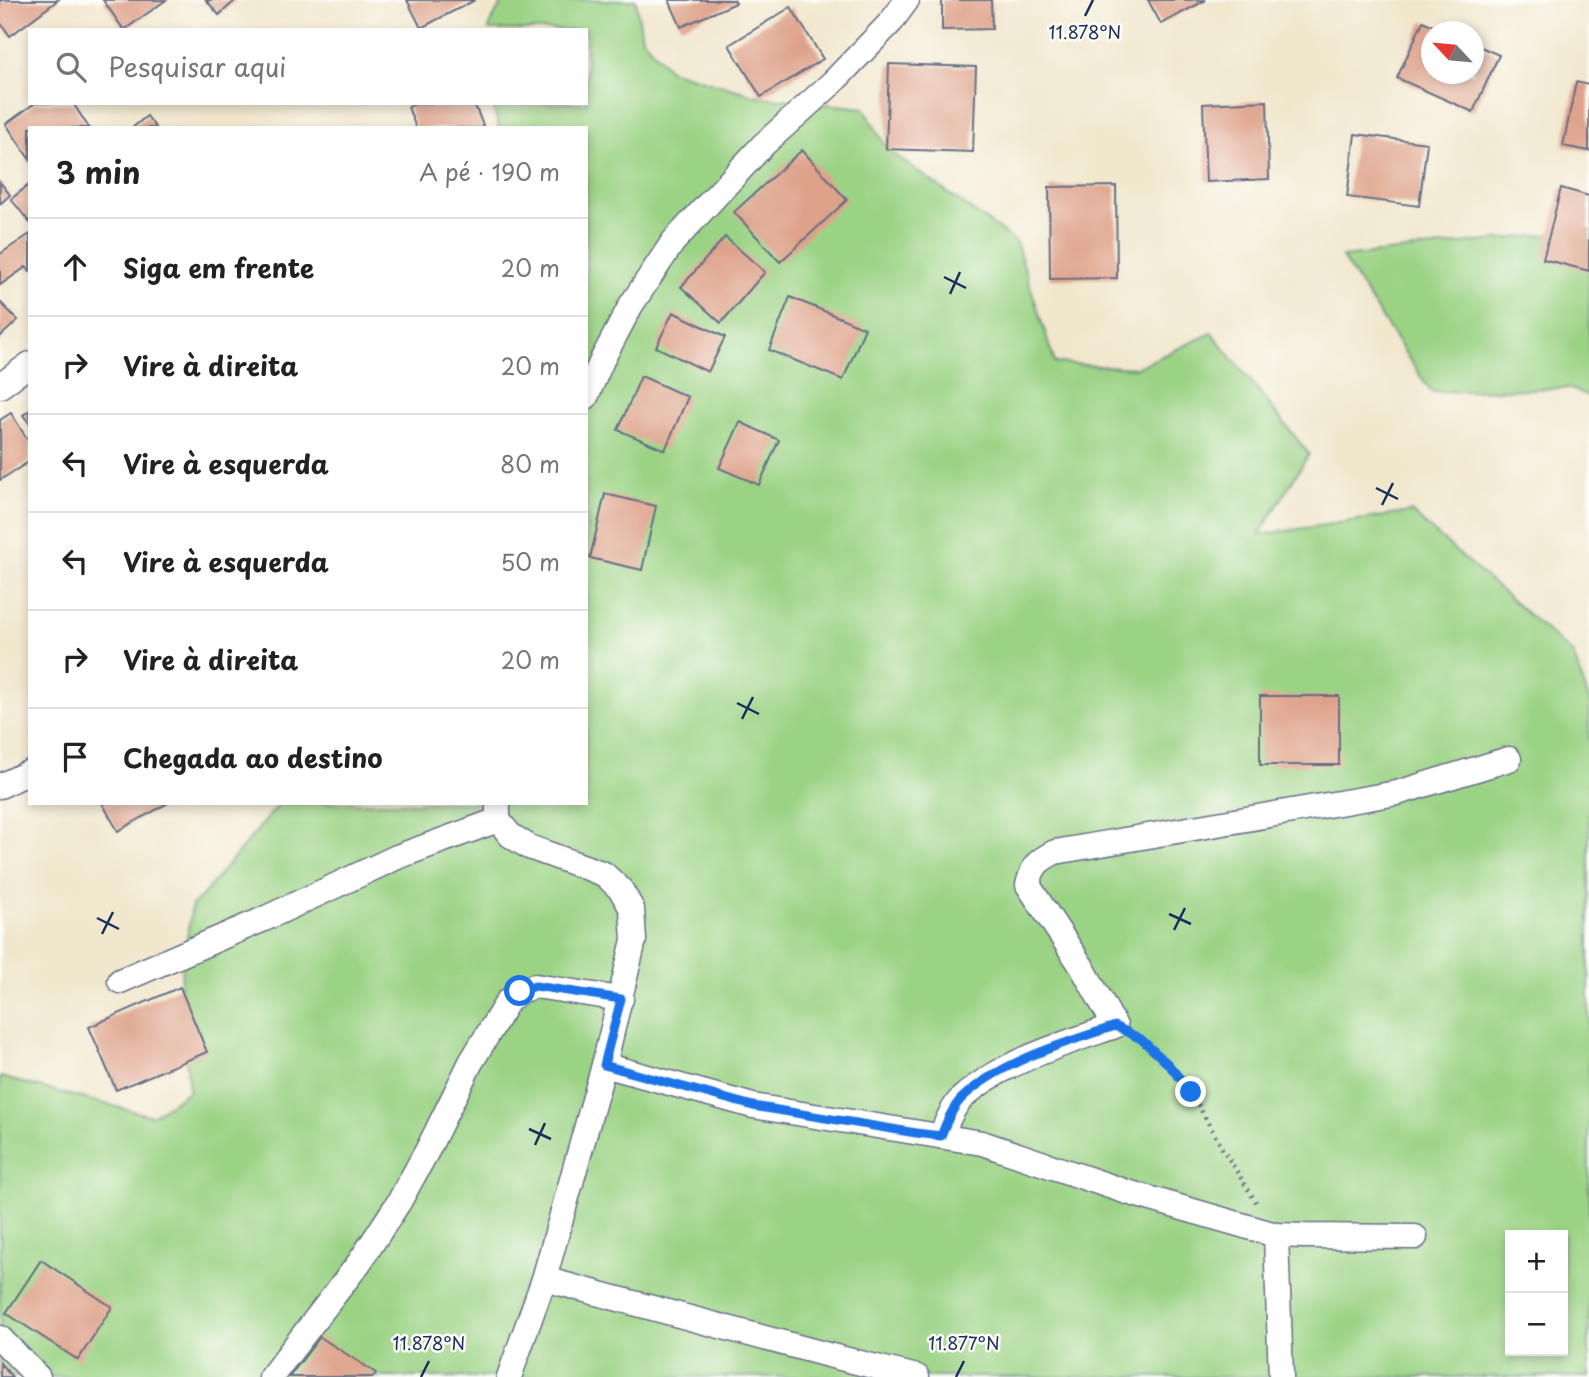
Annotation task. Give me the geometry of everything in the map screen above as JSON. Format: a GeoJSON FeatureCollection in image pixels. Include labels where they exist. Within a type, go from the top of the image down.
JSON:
{"type":"FeatureCollection","features":[{"type":"Feature","properties":{"kind":"street"},"geometry":{"type":"LineString","coordinates":[[588,392],[631,305],[673,242],[763,145],[832,83],[891,22],[906,0]]}},
{"type":"Feature","properties":{"kind":"street"},"geometry":{"type":"LineString","coordinates":[[0,386],[28,365]]}},
{"type":"Feature","properties":{"kind":"street"},"geometry":{"type":"LineString","coordinates":[[941,1136],[961,1099],[996,1074],[1041,1052],[1115,1026],[1082,967],[1028,885],[1032,869],[1041,859],[1055,852],[1397,793],[1509,759]]}},
{"type":"Feature","properties":{"kind":"street"},"geometry":{"type":"LineString","coordinates":[[0,786],[28,773]]}},
{"type":"Feature","properties":{"kind":"street"},"geometry":{"type":"LineString","coordinates":[[120,981],[264,919],[498,812],[510,835],[529,847],[604,874],[621,890],[632,909],[634,940],[621,999],[544,1279],[509,1377]]}},
{"type":"Feature","properties":{"kind":"street"},"geometry":{"type":"LineString","coordinates":[[271,1377],[359,1263],[399,1202],[471,1062],[508,1001],[520,991],[535,986],[621,999]]}},
{"type":"Feature","properties":{"kind":"street"},"geometry":{"type":"LineString","coordinates":[[604,1065],[753,1106],[982,1143],[1127,1192],[1276,1234],[1415,1237]]}},
{"type":"Feature","properties":{"kind":"street"},"geometry":{"type":"LineString","coordinates":[[1276,1234],[1281,1377]]}},
{"type":"Feature","properties":{"kind":"street"},"geometry":{"type":"LineString","coordinates":[[544,1279],[917,1377]]}},
{"type":"Feature","properties":{"kind":"street"},"geometry":{"type":"LineString","coordinates":[[0,1338],[38,1377]]}},
{"type":"Feature","properties":{"kind":"path"},"geometry":{"type":"LineString","coordinates":[[1115,1026],[1141,1039],[1169,1065],[1191,1092],[1276,1234]]}},
{"type":"Feature","properties":{"kind":"green space"},"geometry":{"type":"Polygon","coordinates":[[[504,0],[636,0],[642,38],[669,70],[761,97],[864,108],[887,149],[1016,242],[1055,363],[1136,368],[1212,333],[1309,454],[1259,535],[1411,512],[1573,654],[1589,700],[1589,1377],[0,1377],[0,1077],[152,1116],[189,1091],[180,987],[192,905],[278,805],[588,805],[588,126],[498,126],[493,105],[588,105],[588,28],[489,28],[504,0]]]}},
{"type":"Feature","properties":{"kind":"green space"},"geometry":{"type":"Polygon","coordinates":[[[1589,230],[1589,396],[1568,388],[1431,392],[1342,257],[1589,230]]]}},
{"type":"Feature","properties":{"kind":"building"},"geometry":{"type":"Polygon","coordinates":[[[0,0],[58,0],[10,36],[0,22],[0,0]]]}},
{"type":"Feature","properties":{"kind":"building"},"geometry":{"type":"Polygon","coordinates":[[[103,0],[166,0],[127,28],[123,28],[103,0]]]}},
{"type":"Feature","properties":{"kind":"building"},"geometry":{"type":"Polygon","coordinates":[[[206,0],[236,0],[219,15],[206,0]]]}},
{"type":"Feature","properties":{"kind":"building"},"geometry":{"type":"Polygon","coordinates":[[[407,0],[475,0],[421,28],[407,0]]]}},
{"type":"Feature","properties":{"kind":"building"},"geometry":{"type":"Polygon","coordinates":[[[669,0],[734,0],[736,3],[681,27],[669,0]]]}},
{"type":"Feature","properties":{"kind":"building"},"geometry":{"type":"Polygon","coordinates":[[[942,0],[991,0],[992,29],[942,30],[942,0]]]}},
{"type":"Feature","properties":{"kind":"building"},"geometry":{"type":"Polygon","coordinates":[[[1148,0],[1206,0],[1161,24],[1148,0]]]}},
{"type":"Feature","properties":{"kind":"building"},"geometry":{"type":"Polygon","coordinates":[[[791,7],[823,59],[761,97],[729,45],[791,7]]]}},
{"type":"Feature","properties":{"kind":"building"},"geometry":{"type":"Polygon","coordinates":[[[1421,25],[1421,84],[1484,84],[1484,48],[1499,55],[1473,112],[1397,78],[1421,25]]]}},
{"type":"Feature","properties":{"kind":"building"},"geometry":{"type":"Polygon","coordinates":[[[889,64],[976,67],[973,152],[886,149],[889,64]]]}},
{"type":"Feature","properties":{"kind":"building"},"geometry":{"type":"Polygon","coordinates":[[[1576,82],[1589,85],[1589,151],[1563,146],[1576,82]]]}},
{"type":"Feature","properties":{"kind":"building"},"geometry":{"type":"Polygon","coordinates":[[[1267,101],[1269,179],[1206,182],[1203,104],[1267,101]]]}},
{"type":"Feature","properties":{"kind":"building"},"geometry":{"type":"Polygon","coordinates":[[[32,105],[74,105],[88,126],[28,126],[28,157],[6,124],[32,105]]]}},
{"type":"Feature","properties":{"kind":"building"},"geometry":{"type":"Polygon","coordinates":[[[475,105],[483,126],[415,126],[408,107],[475,105]]]}},
{"type":"Feature","properties":{"kind":"building"},"geometry":{"type":"Polygon","coordinates":[[[147,116],[154,126],[134,126],[147,116]]]}},
{"type":"Feature","properties":{"kind":"building"},"geometry":{"type":"Polygon","coordinates":[[[1355,134],[1427,143],[1419,206],[1347,197],[1355,134]]]}},
{"type":"Feature","properties":{"kind":"building"},"geometry":{"type":"Polygon","coordinates":[[[802,150],[847,200],[780,262],[734,212],[802,150]]]}},
{"type":"Feature","properties":{"kind":"building"},"geometry":{"type":"Polygon","coordinates":[[[0,182],[10,195],[0,204],[0,182]]]}},
{"type":"Feature","properties":{"kind":"building"},"geometry":{"type":"Polygon","coordinates":[[[28,186],[28,220],[11,199],[28,186]]]}},
{"type":"Feature","properties":{"kind":"building"},"geometry":{"type":"Polygon","coordinates":[[[1116,186],[1117,278],[1050,279],[1049,187],[1116,186]]]}},
{"type":"Feature","properties":{"kind":"building"},"geometry":{"type":"Polygon","coordinates":[[[1561,188],[1589,196],[1589,271],[1543,259],[1561,188]]]}},
{"type":"Feature","properties":{"kind":"building"},"geometry":{"type":"Polygon","coordinates":[[[28,235],[28,269],[26,267],[0,285],[0,254],[28,235]]]}},
{"type":"Feature","properties":{"kind":"building"},"geometry":{"type":"Polygon","coordinates":[[[725,237],[765,272],[721,323],[681,287],[725,237]]]}},
{"type":"Feature","properties":{"kind":"building"},"geometry":{"type":"Polygon","coordinates":[[[790,297],[865,328],[843,380],[769,350],[790,297]]]}},
{"type":"Feature","properties":{"kind":"building"},"geometry":{"type":"Polygon","coordinates":[[[0,302],[18,320],[0,337],[0,302]]]}},
{"type":"Feature","properties":{"kind":"building"},"geometry":{"type":"Polygon","coordinates":[[[673,312],[725,337],[708,372],[656,347],[673,312]]]}},
{"type":"Feature","properties":{"kind":"building"},"geometry":{"type":"Polygon","coordinates":[[[641,376],[688,397],[665,450],[618,430],[641,376]]]}},
{"type":"Feature","properties":{"kind":"building"},"geometry":{"type":"Polygon","coordinates":[[[11,413],[28,441],[28,462],[0,480],[0,420],[11,413]]]}},
{"type":"Feature","properties":{"kind":"building"},"geometry":{"type":"Polygon","coordinates":[[[740,422],[779,440],[759,485],[719,468],[740,422]]]}},
{"type":"Feature","properties":{"kind":"building"},"geometry":{"type":"Polygon","coordinates":[[[605,494],[656,506],[642,570],[590,558],[605,494]]]}},
{"type":"Feature","properties":{"kind":"building"},"geometry":{"type":"Polygon","coordinates":[[[1260,696],[1339,696],[1339,765],[1260,765],[1260,696]]]}},
{"type":"Feature","properties":{"kind":"building"},"geometry":{"type":"Polygon","coordinates":[[[103,805],[164,805],[118,831],[103,805]]]}},
{"type":"Feature","properties":{"kind":"building"},"geometry":{"type":"Polygon","coordinates":[[[180,987],[207,1052],[116,1090],[89,1027],[180,987]]]}},
{"type":"Feature","properties":{"kind":"building"},"geometry":{"type":"Polygon","coordinates":[[[41,1260],[112,1307],[78,1360],[6,1313],[41,1260]]]}},
{"type":"Feature","properties":{"kind":"building"},"geometry":{"type":"Polygon","coordinates":[[[320,1337],[376,1373],[373,1377],[289,1377],[320,1337]]]}},
{"type":"Feature","properties":{"kind":"building"},"geometry":{"type":"Polygon","coordinates":[[[0,1363],[12,1377],[0,1377],[0,1363]]]}},
{"type":"Feature","properties":{"kind":"route"},"geometry":{"type":"LineString","coordinates":[[520,991],[535,986],[621,999],[604,1065],[753,1106],[916,1133],[941,1136],[961,1099],[996,1074],[1041,1052],[1115,1026],[1141,1039],[1169,1065],[1191,1092]]}}]}
